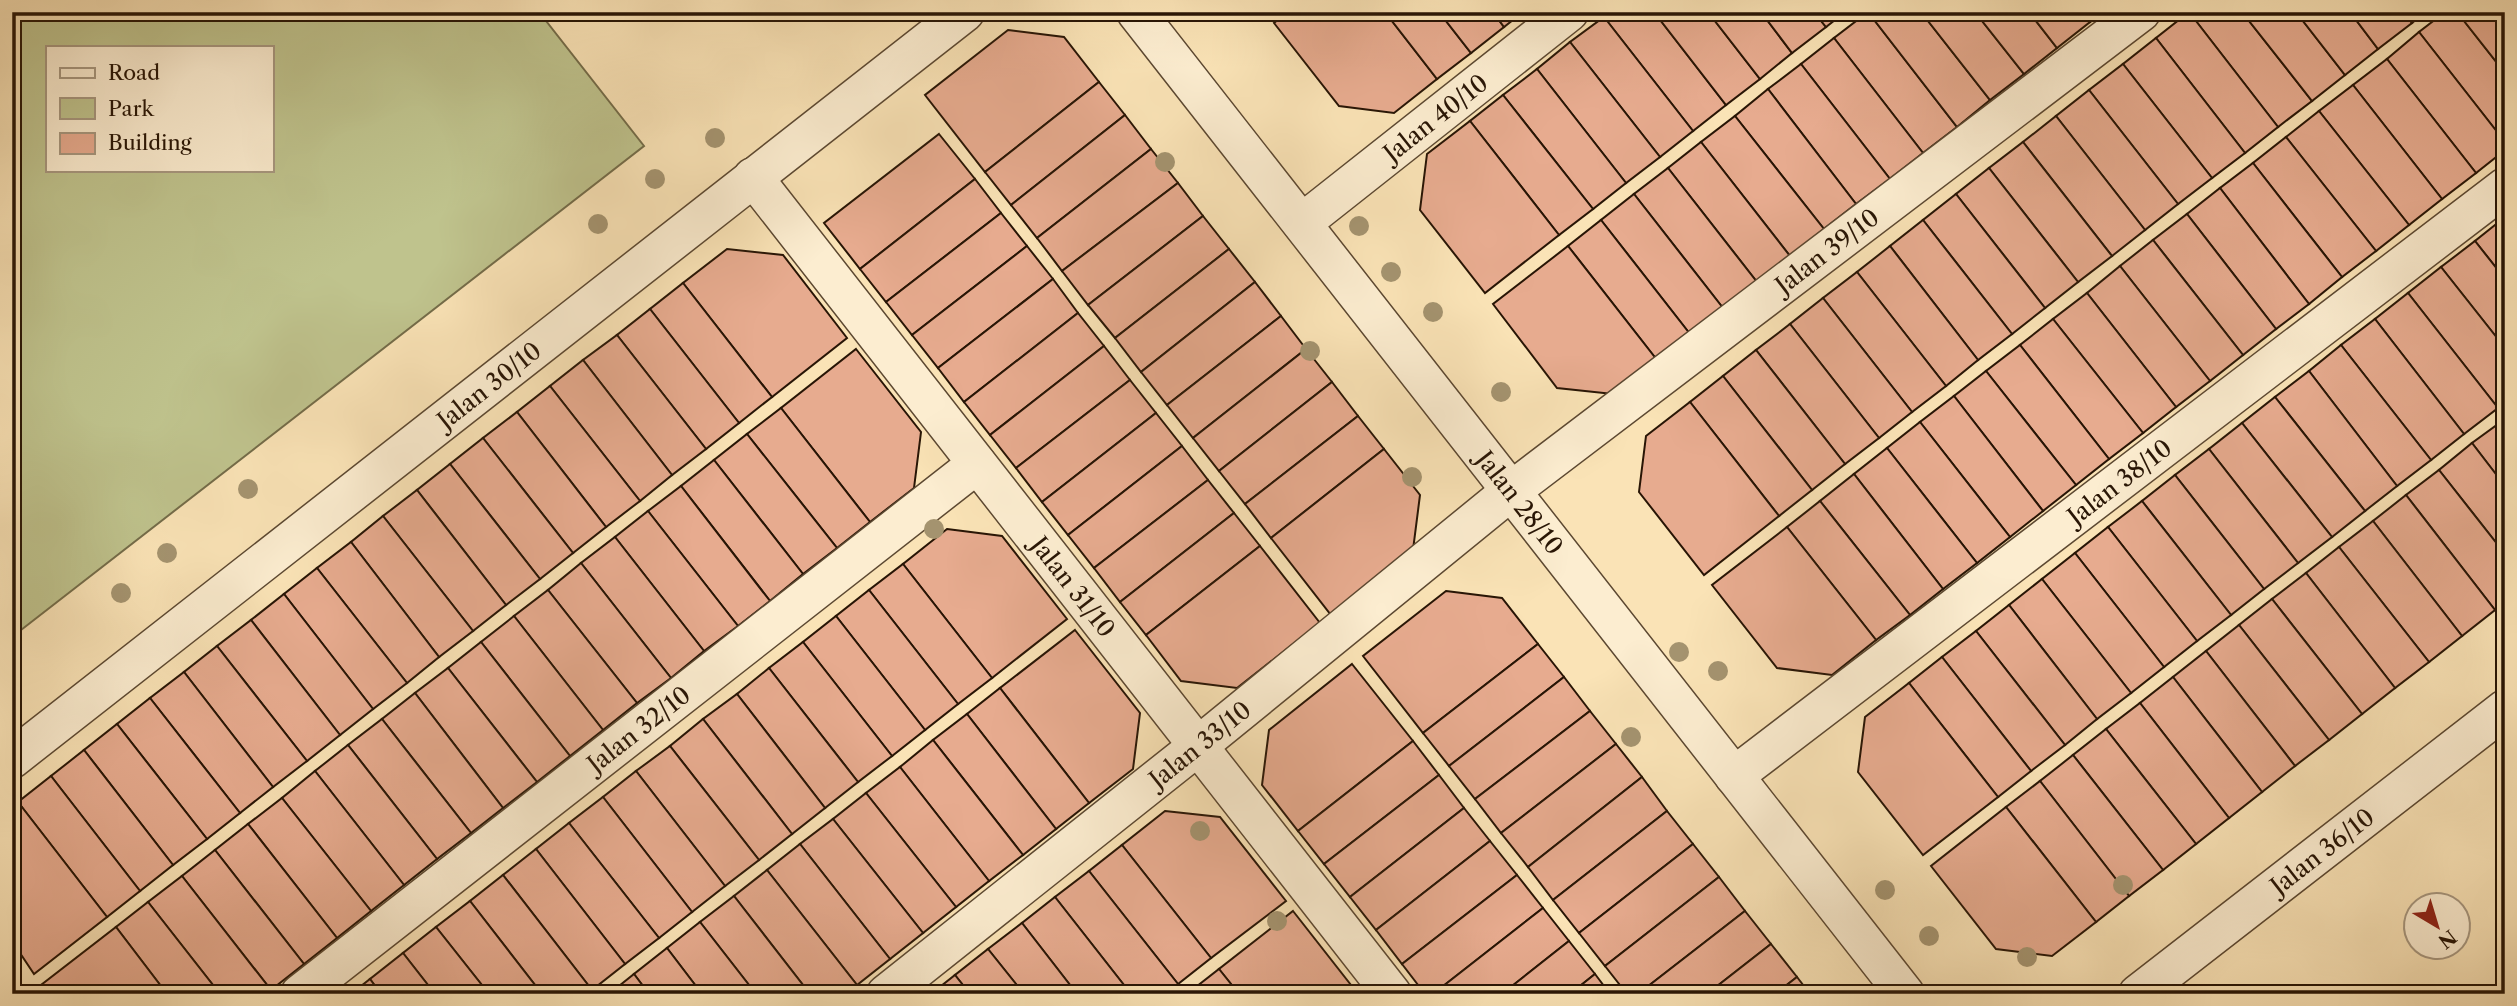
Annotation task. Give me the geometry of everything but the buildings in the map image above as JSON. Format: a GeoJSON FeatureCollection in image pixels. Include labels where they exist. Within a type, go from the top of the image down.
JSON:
{"type":"FeatureCollection","features":[{"type":"Feature","properties":{"kind":"street","name":"Jalan 30/10"},"geometry":{"type":"LineString","coordinates":[[12,759],[965,12]]}},
{"type":"Feature","properties":{"kind":"street","name":"Jalan 28/10"},"geometry":{"type":"LineString","coordinates":[[1136,12],[1905,994]]}},
{"type":"Feature","properties":{"kind":"street","name":"Jalan 40/10"},"geometry":{"type":"LineString","coordinates":[[1302,223],[1569,12]]}},
{"type":"Feature","properties":{"kind":"street","name":"Jalan 39/10"},"geometry":{"type":"LineString","coordinates":[[1511,491],[2141,12]]}},
{"type":"Feature","properties":{"kind":"street","name":"Jalan 31/10"},"geometry":{"type":"LineString","coordinates":[[753,177],[1392,994]]}},
{"type":"Feature","properties":{"kind":"street","name":"Jalan 38/10"},"geometry":{"type":"LineString","coordinates":[[1734,776],[2505,187]]}},
{"type":"Feature","properties":{"kind":"street","name":"Jalan 32/10"},"geometry":{"type":"LineString","coordinates":[[299,994],[977,464]]}},
{"type":"Feature","properties":{"kind":"street","name":"Jalan 33/10"},"geometry":{"type":"LineString","coordinates":[[886,994],[1198,746],[1511,491]]}},
{"type":"Feature","properties":{"kind":"street","name":"Jalan 36/10"},"geometry":{"type":"LineString","coordinates":[[2138,994],[2505,709]]}},
{"type":"Feature","properties":{"kind":"green space"},"geometry":{"type":"Polygon","coordinates":[[[12,12],[539,12],[644,146],[12,637],[12,12]]]}}]}
